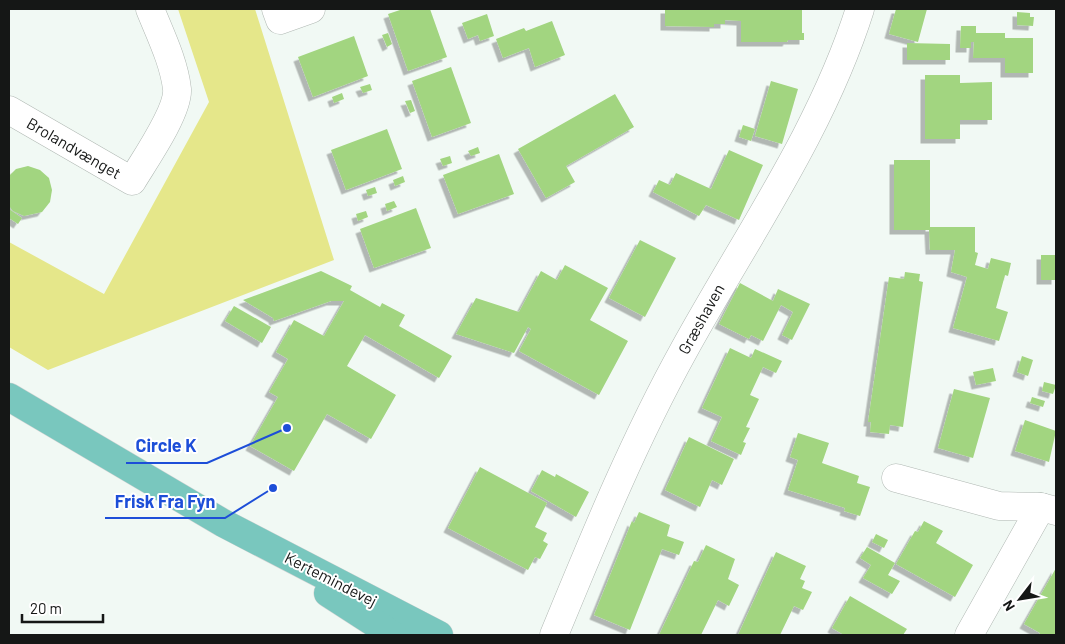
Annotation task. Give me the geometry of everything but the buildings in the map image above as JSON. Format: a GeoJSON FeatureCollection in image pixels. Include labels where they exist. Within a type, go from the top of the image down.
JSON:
{"type":"FeatureCollection","features":[{"type":"Feature","properties":{"kind":"main road","name":"Kertemindevej"},"geometry":{"type":"LineString","coordinates":[[9,397],[223,523],[393,635]]}},
{"type":"Feature","properties":{"kind":"main road","name":"Kertemindevej"},"geometry":{"type":"LineString","coordinates":[[223,523],[439,635]]}},
{"type":"Feature","properties":{"kind":"street","name":"Brolandvænget"},"geometry":{"type":"LineString","coordinates":[[9,110],[132,181],[167,124],[177,90],[166,50],[150,9]]}},
{"type":"Feature","properties":{"kind":"street"},"geometry":{"type":"LineString","coordinates":[[276,9],[280,20],[311,9]]}},
{"type":"Feature","properties":{"kind":"street","name":"Græshaven"},"geometry":{"type":"LineString","coordinates":[[554,635],[616,483],[682,352],[795,160],[847,52],[860,9]]}},
{"type":"Feature","properties":{"kind":"street"},"geometry":{"type":"LineString","coordinates":[[896,478],[999,506],[1049,509],[969,635]]}},
{"type":"Feature","properties":{"kind":"green space"},"geometry":{"type":"Polygon","coordinates":[[[178,9],[255,9],[334,260],[48,370],[9,347],[9,242],[104,294],[209,102],[178,9]]]}},
{"type":"Feature","properties":{"kind":"place","name":"Circle K"},"geometry":{"type":"Point","coordinates":[287,428]}},
{"type":"Feature","properties":{"kind":"place","name":"Frisk Fra Fyn"},"geometry":{"type":"Point","coordinates":[273,488]}}]}
